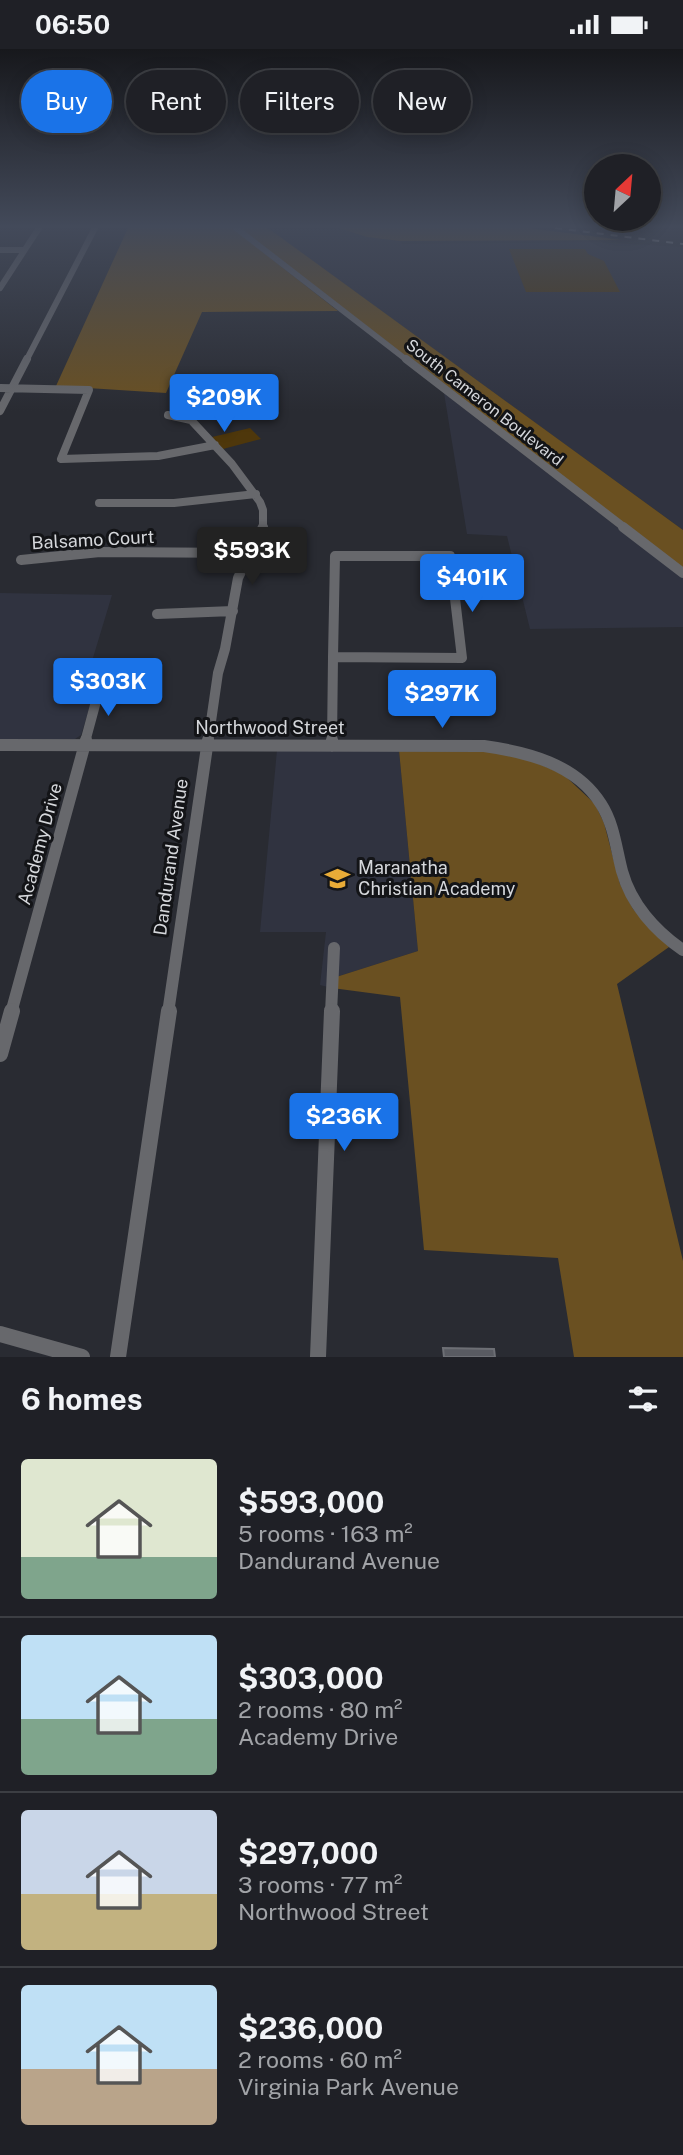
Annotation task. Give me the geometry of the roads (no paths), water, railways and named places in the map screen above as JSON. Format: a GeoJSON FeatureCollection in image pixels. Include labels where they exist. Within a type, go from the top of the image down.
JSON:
{"type":"FeatureCollection","features":[{"type":"Feature","properties":{"kind":"street"},"geometry":{"type":"LineString","coordinates":[[0,411],[64,289]]}},
{"type":"Feature","properties":{"kind":"street","name":"South Cameron Boulevard"},"geometry":{"type":"LineString","coordinates":[[315,289],[683,573]]}},
{"type":"Feature","properties":{"kind":"street"},"geometry":{"type":"LineString","coordinates":[[0,388],[89,390],[61,459],[143,459],[178,455],[215,446]]}},
{"type":"Feature","properties":{"kind":"street"},"geometry":{"type":"LineString","coordinates":[[168,415],[192,420],[257,494]]}},
{"type":"Feature","properties":{"kind":"street"},"geometry":{"type":"LineString","coordinates":[[99,503],[174,503],[257,494]]}},
{"type":"Feature","properties":{"kind":"street","name":"Dandurand Avenue"},"geometry":{"type":"LineString","coordinates":[[118,1357],[219,673],[227,650],[238,580],[250,553],[262,537],[263,510],[257,494]]}},
{"type":"Feature","properties":{"kind":"street","name":"Balsamo Court"},"geometry":{"type":"LineString","coordinates":[[21,560],[100,552],[250,553]]}},
{"type":"Feature","properties":{"kind":"street"},"geometry":{"type":"LineString","coordinates":[[332,746],[333,657],[335,556],[450,556],[462,658],[333,657]]}},
{"type":"Feature","properties":{"kind":"street"},"geometry":{"type":"LineString","coordinates":[[157,614],[233,611]]}},
{"type":"Feature","properties":{"kind":"street","name":"Academy Drive"},"geometry":{"type":"LineString","coordinates":[[0,1054],[101,683]]}},
{"type":"Feature","properties":{"kind":"street","name":"Northwood Street"},"geometry":{"type":"LineString","coordinates":[[0,745],[484,746],[512,749],[556,765],[579,780],[598,800],[610,821],[624,877],[634,898],[651,921],[683,950]]}},
{"type":"Feature","properties":{"kind":"street"},"geometry":{"type":"LineString","coordinates":[[318,1357],[334,948]]}},
{"type":"Feature","properties":{"kind":"street"},"geometry":{"type":"LineString","coordinates":[[0,1334],[82,1357]]}},
{"type":"Feature","properties":{"kind":"place","name":"Maranatha Christian Academy"},"geometry":{"type":"Point","coordinates":[338,878]}}]}
